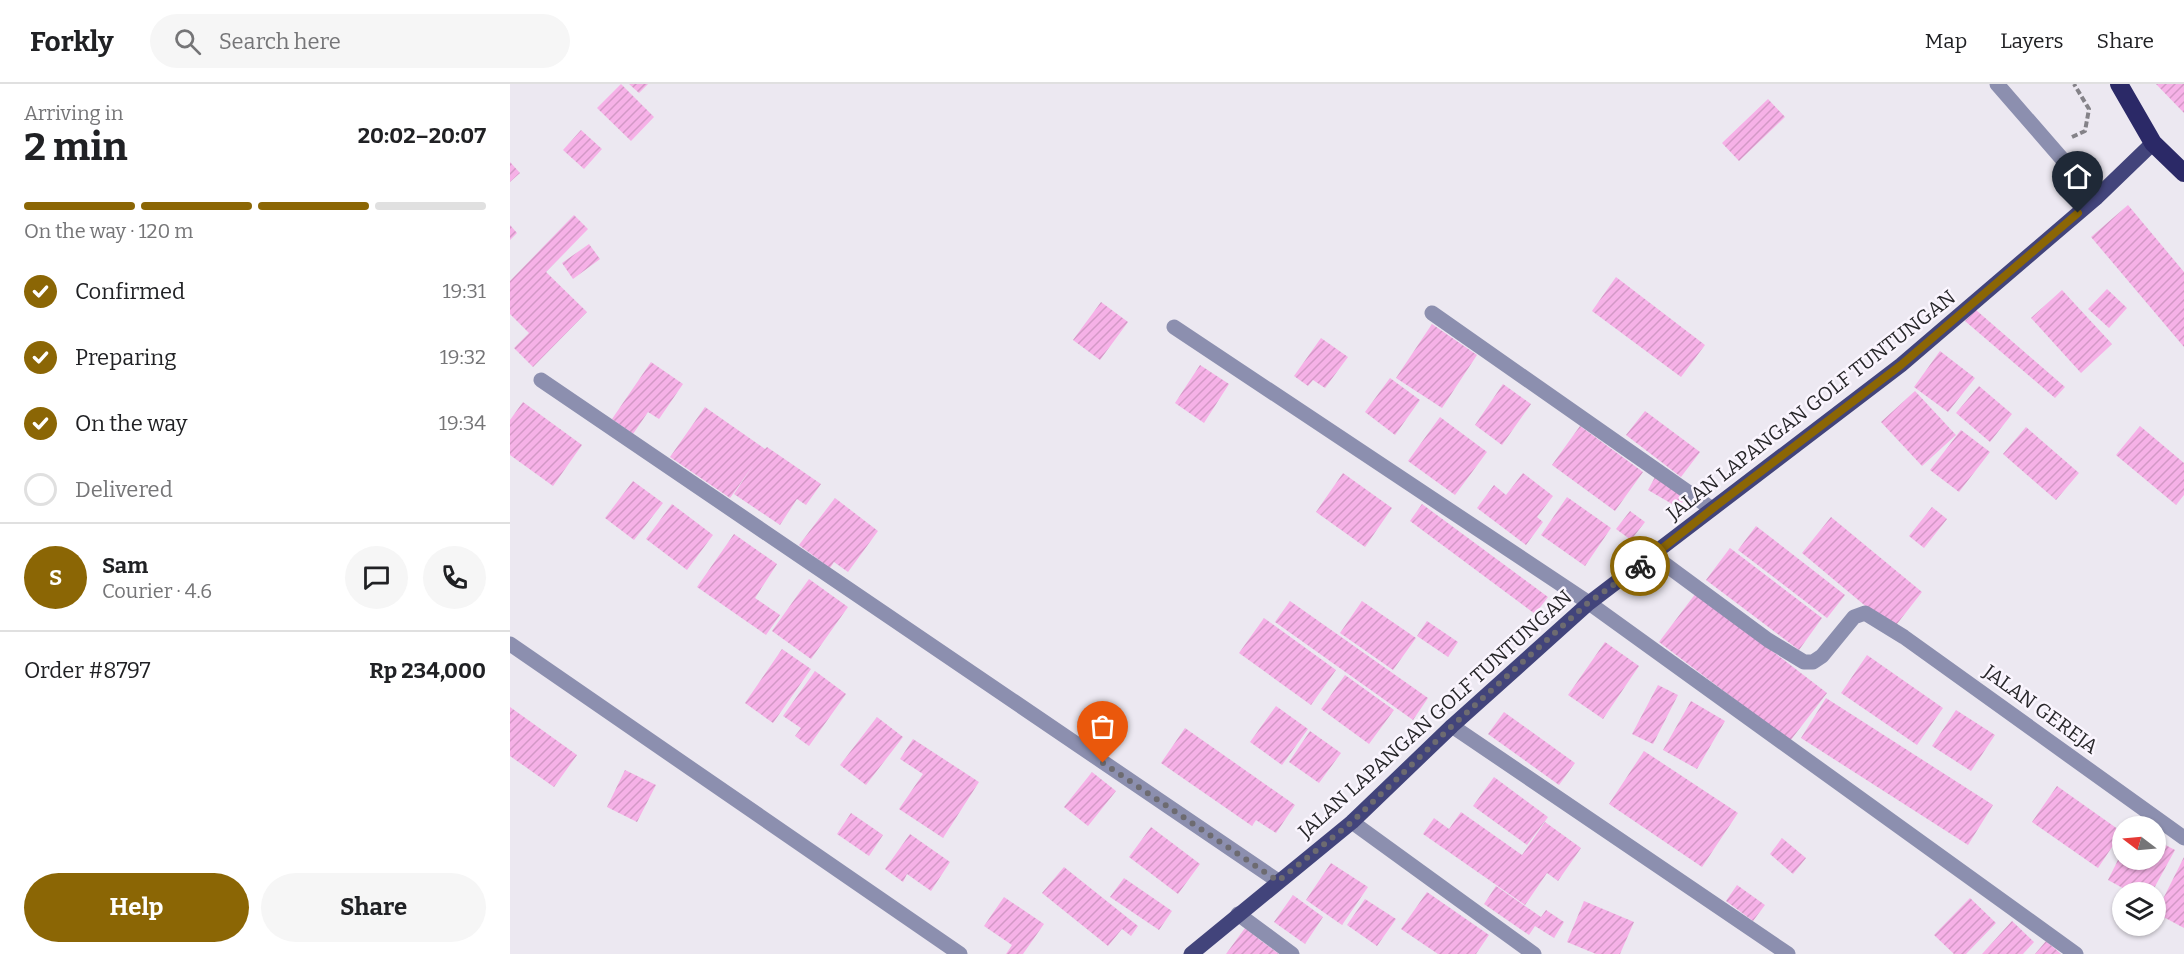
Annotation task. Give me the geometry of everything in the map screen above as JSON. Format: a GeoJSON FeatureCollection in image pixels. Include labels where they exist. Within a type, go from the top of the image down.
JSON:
{"type":"FeatureCollection","features":[{"type":"Feature","properties":{"kind":"highway"},"geometry":{"type":"LineString","coordinates":[[2119,84],[2153,143],[2184,173]]}},
{"type":"Feature","properties":{"kind":"main road","name":"JALAN LAPANGAN GOLF TUNTUNGAN"},"geometry":{"type":"LineString","coordinates":[[1191,954],[1352,822],[1452,726],[1588,603],[1654,556],[1901,365],[2096,198],[2153,143]]}},
{"type":"Feature","properties":{"kind":"street"},"geometry":{"type":"LineString","coordinates":[[1997,84],[2096,198]]}},
{"type":"Feature","properties":{"kind":"street"},"geometry":{"type":"LineString","coordinates":[[1432,313],[1712,509]]}},
{"type":"Feature","properties":{"kind":"street"},"geometry":{"type":"LineString","coordinates":[[1174,327],[1588,603],[2076,954]]}},
{"type":"Feature","properties":{"kind":"street"},"geometry":{"type":"LineString","coordinates":[[541,380],[1278,881]]}},
{"type":"Feature","properties":{"kind":"street","name":"JALAN GEREJA"},"geometry":{"type":"LineString","coordinates":[[1654,556],[1768,640],[1804,662],[1813,662],[1822,656],[1864,616],[1904,637],[2184,838]]}},
{"type":"Feature","properties":{"kind":"street"},"geometry":{"type":"LineString","coordinates":[[510,644],[559,680],[960,954]]}},
{"type":"Feature","properties":{"kind":"street"},"geometry":{"type":"LineString","coordinates":[[1452,726],[1788,954]]}},
{"type":"Feature","properties":{"kind":"street"},"geometry":{"type":"LineString","coordinates":[[1352,822],[1534,954]]}},
{"type":"Feature","properties":{"kind":"street"},"geometry":{"type":"LineString","coordinates":[[1238,915],[1292,954]]}},
{"type":"Feature","properties":{"kind":"path"},"geometry":{"type":"LineString","coordinates":[[2065,136],[2074,138],[2085,131],[2088,118],[2089,109],[2074,84]]}},
{"type":"Feature","properties":{"kind":"building"},"geometry":{"type":"Polygon","coordinates":[[[621,84],[654,117],[631,141],[597,108],[621,84]]]}},
{"type":"Feature","properties":{"kind":"building"},"geometry":{"type":"Polygon","coordinates":[[[629,84],[648,84],[639,93],[629,84]]]}},
{"type":"Feature","properties":{"kind":"building"},"geometry":{"type":"Polygon","coordinates":[[[2156,84],[2184,84],[2184,113],[2156,84]]]}},
{"type":"Feature","properties":{"kind":"building"},"geometry":{"type":"Polygon","coordinates":[[[1768,99],[1785,117],[1739,161],[1722,143],[1768,99]]]}},
{"type":"Feature","properties":{"kind":"building"},"geometry":{"type":"Polygon","coordinates":[[[581,130],[602,149],[584,169],[563,150],[581,130]]]}},
{"type":"Feature","properties":{"kind":"building"},"geometry":{"type":"Polygon","coordinates":[[[510,162],[520,173],[510,182],[510,162]]]}},
{"type":"Feature","properties":{"kind":"building"},"geometry":{"type":"Polygon","coordinates":[[[2128,205],[2184,272],[2184,347],[2091,237],[2128,205]]]}},
{"type":"Feature","properties":{"kind":"building"},"geometry":{"type":"Polygon","coordinates":[[[574,215],[588,229],[546,272],[587,312],[533,367],[514,348],[529,333],[510,314],[510,281],[574,215]]]}},
{"type":"Feature","properties":{"kind":"building"},"geometry":{"type":"Polygon","coordinates":[[[510,225],[517,233],[510,240],[510,225]]]}},
{"type":"Feature","properties":{"kind":"building"},"geometry":{"type":"Polygon","coordinates":[[[589,244],[600,259],[573,279],[562,263],[589,244]]]}},
{"type":"Feature","properties":{"kind":"building"},"geometry":{"type":"Polygon","coordinates":[[[1616,277],[1705,345],[1681,377],[1592,311],[1616,277]]]}},
{"type":"Feature","properties":{"kind":"building"},"geometry":{"type":"Polygon","coordinates":[[[2107,289],[2127,308],[2109,328],[2088,309],[2107,289]]]}},
{"type":"Feature","properties":{"kind":"building"},"geometry":{"type":"Polygon","coordinates":[[[2062,290],[2112,344],[2081,373],[2031,318],[2062,290]]]}},
{"type":"Feature","properties":{"kind":"building"},"geometry":{"type":"Polygon","coordinates":[[[1101,302],[1128,322],[1100,360],[1073,340],[1101,302]]]}},
{"type":"Feature","properties":{"kind":"building"},"geometry":{"type":"Polygon","coordinates":[[[1976,310],[2065,387],[2055,398],[1965,321],[1976,310]]]}},
{"type":"Feature","properties":{"kind":"building"},"geometry":{"type":"Polygon","coordinates":[[[1432,324],[1477,355],[1442,408],[1396,378],[1432,324]]]}},
{"type":"Feature","properties":{"kind":"building"},"geometry":{"type":"Polygon","coordinates":[[[1321,338],[1348,357],[1325,388],[1313,380],[1308,386],[1294,376],[1321,338]]]}},
{"type":"Feature","properties":{"kind":"building"},"geometry":{"type":"Polygon","coordinates":[[[1940,351],[1975,378],[1948,412],[1914,387],[1940,351]]]}},
{"type":"Feature","properties":{"kind":"building"},"geometry":{"type":"Polygon","coordinates":[[[651,362],[683,384],[659,419],[648,412],[633,434],[612,419],[651,362]]]}},
{"type":"Feature","properties":{"kind":"building"},"geometry":{"type":"Polygon","coordinates":[[[1200,365],[1229,384],[1204,423],[1175,403],[1200,365]]]}},
{"type":"Feature","properties":{"kind":"building"},"geometry":{"type":"Polygon","coordinates":[[[1390,378],[1420,400],[1395,435],[1365,412],[1390,378]]]}},
{"type":"Feature","properties":{"kind":"building"},"geometry":{"type":"Polygon","coordinates":[[[1503,384],[1531,404],[1502,445],[1475,425],[1503,384]]]}},
{"type":"Feature","properties":{"kind":"building"},"geometry":{"type":"Polygon","coordinates":[[[1979,386],[2012,414],[1990,442],[1956,413],[1979,386]]]}},
{"type":"Feature","properties":{"kind":"building"},"geometry":{"type":"Polygon","coordinates":[[[1915,391],[1956,435],[1922,466],[1881,422],[1915,391]]]}},
{"type":"Feature","properties":{"kind":"building"},"geometry":{"type":"Polygon","coordinates":[[[523,402],[582,445],[553,486],[510,455],[510,420],[523,402]]]}},
{"type":"Feature","properties":{"kind":"building"},"geometry":{"type":"Polygon","coordinates":[[[705,407],[765,449],[767,447],[821,484],[806,505],[797,499],[780,525],[734,494],[754,464],[730,498],[670,457],[705,407]]]}},
{"type":"Feature","properties":{"kind":"building"},"geometry":{"type":"Polygon","coordinates":[[[1645,411],[1700,452],[1681,477],[1626,435],[1645,411]]]}},
{"type":"Feature","properties":{"kind":"building"},"geometry":{"type":"Polygon","coordinates":[[[1440,417],[1487,452],[1455,495],[1408,461],[1440,417]]]}},
{"type":"Feature","properties":{"kind":"building"},"geometry":{"type":"Polygon","coordinates":[[[1580,426],[1643,472],[1615,511],[1552,465],[1580,426]]]}},
{"type":"Feature","properties":{"kind":"building"},"geometry":{"type":"Polygon","coordinates":[[[2140,426],[2184,463],[2184,495],[2176,505],[2116,455],[2140,426]]]}},
{"type":"Feature","properties":{"kind":"building"},"geometry":{"type":"Polygon","coordinates":[[[2026,427],[2079,473],[2056,500],[2003,454],[2026,427]]]}},
{"type":"Feature","properties":{"kind":"building"},"geometry":{"type":"Polygon","coordinates":[[[1961,430],[1990,452],[1959,492],[1930,470],[1961,430]]]}},
{"type":"Feature","properties":{"kind":"building"},"geometry":{"type":"Polygon","coordinates":[[[1343,473],[1392,508],[1365,547],[1316,512],[1343,473]]]}},
{"type":"Feature","properties":{"kind":"building"},"geometry":{"type":"Polygon","coordinates":[[[1523,473],[1553,496],[1537,517],[1543,522],[1526,545],[1477,508],[1494,485],[1506,495],[1523,473]]]}},
{"type":"Feature","properties":{"kind":"building"},"geometry":{"type":"Polygon","coordinates":[[[1655,477],[1687,494],[1679,508],[1648,490],[1655,477]]]}},
{"type":"Feature","properties":{"kind":"building"},"geometry":{"type":"Polygon","coordinates":[[[633,481],[663,503],[634,540],[605,518],[633,481]]]}},
{"type":"Feature","properties":{"kind":"building"},"geometry":{"type":"Polygon","coordinates":[[[1567,497],[1611,528],[1585,566],[1541,535],[1567,497]]]}},
{"type":"Feature","properties":{"kind":"building"},"geometry":{"type":"Polygon","coordinates":[[[835,498],[878,531],[848,572],[834,562],[830,568],[799,545],[835,498]]]}},
{"type":"Feature","properties":{"kind":"building"},"geometry":{"type":"Polygon","coordinates":[[[672,504],[713,535],[687,570],[646,539],[672,504]]]}},
{"type":"Feature","properties":{"kind":"building"},"geometry":{"type":"Polygon","coordinates":[[[1422,504],[1548,597],[1535,614],[1410,521],[1422,504]]]}},
{"type":"Feature","properties":{"kind":"building"},"geometry":{"type":"Polygon","coordinates":[[[1932,507],[1947,519],[1924,548],[1909,536],[1932,507]]]}},
{"type":"Feature","properties":{"kind":"building"},"geometry":{"type":"Polygon","coordinates":[[[1630,511],[1645,522],[1631,540],[1616,529],[1630,511]]]}},
{"type":"Feature","properties":{"kind":"building"},"geometry":{"type":"Polygon","coordinates":[[[1831,517],[1922,592],[1893,629],[1802,553],[1831,517]]]}},
{"type":"Feature","properties":{"kind":"building"},"geometry":{"type":"Polygon","coordinates":[[[1756,526],[1845,595],[1827,618],[1738,550],[1756,526]]]}},
{"type":"Feature","properties":{"kind":"building"},"geometry":{"type":"Polygon","coordinates":[[[734,534],[777,564],[755,598],[780,615],[766,635],[697,587],[734,534]]]}},
{"type":"Feature","properties":{"kind":"building"},"geometry":{"type":"Polygon","coordinates":[[[1730,548],[1822,618],[1799,650],[1706,580],[1730,548]]]}},
{"type":"Feature","properties":{"kind":"building"},"geometry":{"type":"Polygon","coordinates":[[[809,579],[848,607],[811,659],[772,631],[809,579]]]}},
{"type":"Feature","properties":{"kind":"building"},"geometry":{"type":"Polygon","coordinates":[[[1696,593],[1827,693],[1790,741],[1659,642],[1696,593]]]}},
{"type":"Feature","properties":{"kind":"building"},"geometry":{"type":"Polygon","coordinates":[[[1290,601],[1428,698],[1413,720],[1275,622],[1290,601]]]}},
{"type":"Feature","properties":{"kind":"building"},"geometry":{"type":"Polygon","coordinates":[[[1362,601],[1416,638],[1393,670],[1340,633],[1362,601]]]}},
{"type":"Feature","properties":{"kind":"building"},"geometry":{"type":"Polygon","coordinates":[[[1264,618],[1336,670],[1311,705],[1239,653],[1264,618]]]}},
{"type":"Feature","properties":{"kind":"building"},"geometry":{"type":"Polygon","coordinates":[[[1427,621],[1458,642],[1448,657],[1417,636],[1427,621]]]}},
{"type":"Feature","properties":{"kind":"building"},"geometry":{"type":"Polygon","coordinates":[[[1605,642],[1639,666],[1603,719],[1568,695],[1605,642]]]}},
{"type":"Feature","properties":{"kind":"building"},"geometry":{"type":"Polygon","coordinates":[[[782,649],[811,669],[773,723],[745,703],[782,649]]]}},
{"type":"Feature","properties":{"kind":"building"},"geometry":{"type":"Polygon","coordinates":[[[1867,655],[1943,708],[1917,745],[1841,693],[1867,655]]]}},
{"type":"Feature","properties":{"kind":"building"},"geometry":{"type":"Polygon","coordinates":[[[815,671],[846,694],[809,746],[795,736],[801,728],[783,716],[815,671]]]}},
{"type":"Feature","properties":{"kind":"building"},"geometry":{"type":"Polygon","coordinates":[[[1345,675],[1394,710],[1369,744],[1321,709],[1345,675]]]}},
{"type":"Feature","properties":{"kind":"building"},"geometry":{"type":"Polygon","coordinates":[[[1658,685],[1678,695],[1653,744],[1632,734],[1658,685]]]}},
{"type":"Feature","properties":{"kind":"building"},"geometry":{"type":"Polygon","coordinates":[[[1826,698],[1993,805],[1968,845],[1801,738],[1826,698]]]}},
{"type":"Feature","properties":{"kind":"building"},"geometry":{"type":"Polygon","coordinates":[[[1691,701],[1725,721],[1697,769],[1663,750],[1691,701]]]}},
{"type":"Feature","properties":{"kind":"building"},"geometry":{"type":"Polygon","coordinates":[[[1276,706],[1308,729],[1282,765],[1250,742],[1276,706]]]}},
{"type":"Feature","properties":{"kind":"building"},"geometry":{"type":"Polygon","coordinates":[[[510,707],[577,755],[554,787],[510,756],[510,707]]]}},
{"type":"Feature","properties":{"kind":"building"},"geometry":{"type":"Polygon","coordinates":[[[1956,710],[1995,735],[1971,771],[1932,746],[1956,710]]]}},
{"type":"Feature","properties":{"kind":"building"},"geometry":{"type":"Polygon","coordinates":[[[1504,712],[1575,763],[1559,785],[1488,734],[1504,712]]]}},
{"type":"Feature","properties":{"kind":"building"},"geometry":{"type":"Polygon","coordinates":[[[877,717],[903,737],[866,785],[840,765],[877,717]]]}},
{"type":"Feature","properties":{"kind":"building"},"geometry":{"type":"Polygon","coordinates":[[[1185,728],[1295,805],[1276,833],[1256,820],[1252,826],[1161,763],[1185,728]]]}},
{"type":"Feature","properties":{"kind":"building"},"geometry":{"type":"Polygon","coordinates":[[[1310,731],[1341,753],[1319,783],[1289,762],[1310,731]]]}},
{"type":"Feature","properties":{"kind":"building"},"geometry":{"type":"Polygon","coordinates":[[[913,739],[979,782],[943,838],[899,809],[923,774],[900,759],[913,739]]]}},
{"type":"Feature","properties":{"kind":"building"},"geometry":{"type":"Polygon","coordinates":[[[1644,751],[1738,813],[1702,867],[1609,804],[1644,751]]]}},
{"type":"Feature","properties":{"kind":"building"},"geometry":{"type":"Polygon","coordinates":[[[625,770],[656,785],[637,822],[607,807],[625,770]]]}},
{"type":"Feature","properties":{"kind":"building"},"geometry":{"type":"Polygon","coordinates":[[[1092,772],[1116,791],[1088,826],[1064,807],[1092,772]]]}},
{"type":"Feature","properties":{"kind":"building"},"geometry":{"type":"Polygon","coordinates":[[[1494,777],[1548,817],[1527,845],[1473,806],[1494,777]]]}},
{"type":"Feature","properties":{"kind":"building"},"geometry":{"type":"Polygon","coordinates":[[[2057,786],[2112,825],[2112,847],[2098,868],[2032,822],[2057,786]]]}},
{"type":"Feature","properties":{"kind":"building"},"geometry":{"type":"Polygon","coordinates":[[[1461,812],[1522,855],[1545,822],[1581,848],[1558,881],[1547,873],[1525,905],[1423,834],[1434,818],[1449,829],[1461,812]]]}},
{"type":"Feature","properties":{"kind":"building"},"geometry":{"type":"Polygon","coordinates":[[[851,813],[883,835],[869,856],[837,834],[851,813]]]}},
{"type":"Feature","properties":{"kind":"building"},"geometry":{"type":"Polygon","coordinates":[[[1151,827],[1200,864],[1178,894],[1129,857],[1151,827]]]}},
{"type":"Feature","properties":{"kind":"building"},"geometry":{"type":"Polygon","coordinates":[[[910,834],[950,862],[931,891],[907,874],[903,882],[885,869],[910,834]]]}},
{"type":"Feature","properties":{"kind":"building"},"geometry":{"type":"Polygon","coordinates":[[[1782,838],[1806,858],[1793,874],[1770,854],[1782,838]]]}},
{"type":"Feature","properties":{"kind":"building"},"geometry":{"type":"Polygon","coordinates":[[[2166,845],[2175,850],[2166,866],[2166,845]]]}},
{"type":"Feature","properties":{"kind":"building"},"geometry":{"type":"Polygon","coordinates":[[[2184,857],[2184,928],[2166,918],[2166,893],[2184,857]]]}},
{"type":"Feature","properties":{"kind":"building"},"geometry":{"type":"Polygon","coordinates":[[[1331,863],[1368,887],[1342,925],[1306,900],[1331,863]]]}},
{"type":"Feature","properties":{"kind":"building"},"geometry":{"type":"Polygon","coordinates":[[[1064,867],[1138,926],[1131,936],[1122,929],[1108,946],[1042,893],[1064,867]]]}},
{"type":"Feature","properties":{"kind":"building"},"geometry":{"type":"Polygon","coordinates":[[[2113,870],[2164,870],[2157,882],[2112,882],[2108,880],[2113,870]]]}},
{"type":"Feature","properties":{"kind":"building"},"geometry":{"type":"Polygon","coordinates":[[[1124,878],[1172,911],[1159,930],[1110,897],[1124,878]]]}},
{"type":"Feature","properties":{"kind":"building"},"geometry":{"type":"Polygon","coordinates":[[[1737,885],[1765,905],[1753,921],[1726,901],[1737,885]]]}},
{"type":"Feature","properties":{"kind":"building"},"geometry":{"type":"Polygon","coordinates":[[[1496,886],[1541,917],[1546,910],[1564,922],[1554,938],[1535,926],[1529,935],[1484,904],[1496,886]]]}},
{"type":"Feature","properties":{"kind":"building"},"geometry":{"type":"Polygon","coordinates":[[[1427,892],[1489,935],[1476,954],[1438,954],[1401,929],[1427,892]]]}},
{"type":"Feature","properties":{"kind":"building"},"geometry":{"type":"Polygon","coordinates":[[[1293,895],[1323,917],[1305,944],[1274,922],[1293,895]]]}},
{"type":"Feature","properties":{"kind":"building"},"geometry":{"type":"Polygon","coordinates":[[[1004,897],[1044,924],[1023,954],[1006,954],[1012,945],[984,926],[1004,897]]]}},
{"type":"Feature","properties":{"kind":"building"},"geometry":{"type":"Polygon","coordinates":[[[1970,898],[1996,923],[1966,954],[1954,954],[1934,935],[1970,898]]]}},
{"type":"Feature","properties":{"kind":"building"},"geometry":{"type":"Polygon","coordinates":[[[1365,899],[1396,919],[1377,946],[1347,925],[1365,899]]]}},
{"type":"Feature","properties":{"kind":"building"},"geometry":{"type":"Polygon","coordinates":[[[1584,901],[1634,922],[1620,954],[1596,954],[1567,942],[1584,901]]]}},
{"type":"Feature","properties":{"kind":"building"},"geometry":{"type":"Polygon","coordinates":[[[2012,921],[2034,942],[2023,954],[1982,954],[2012,921]]]}},
{"type":"Feature","properties":{"kind":"building"},"geometry":{"type":"Polygon","coordinates":[[[1245,928],[1260,940],[1279,954],[1226,954],[1245,928]]]}},
{"type":"Feature","properties":{"kind":"building"},"geometry":{"type":"Polygon","coordinates":[[[2046,941],[2061,954],[2035,954],[2046,941]]]}},
{"type":"Feature","properties":{"kind":"way so far"},"geometry":{"type":"LineString","coordinates":[[1103,763],[1278,881],[1352,822],[1452,726],[1588,603],[1640,566]]}},
{"type":"Feature","properties":{"kind":"route"},"geometry":{"type":"LineString","coordinates":[[1640,566],[1901,365],[2078,213]]}}]}
